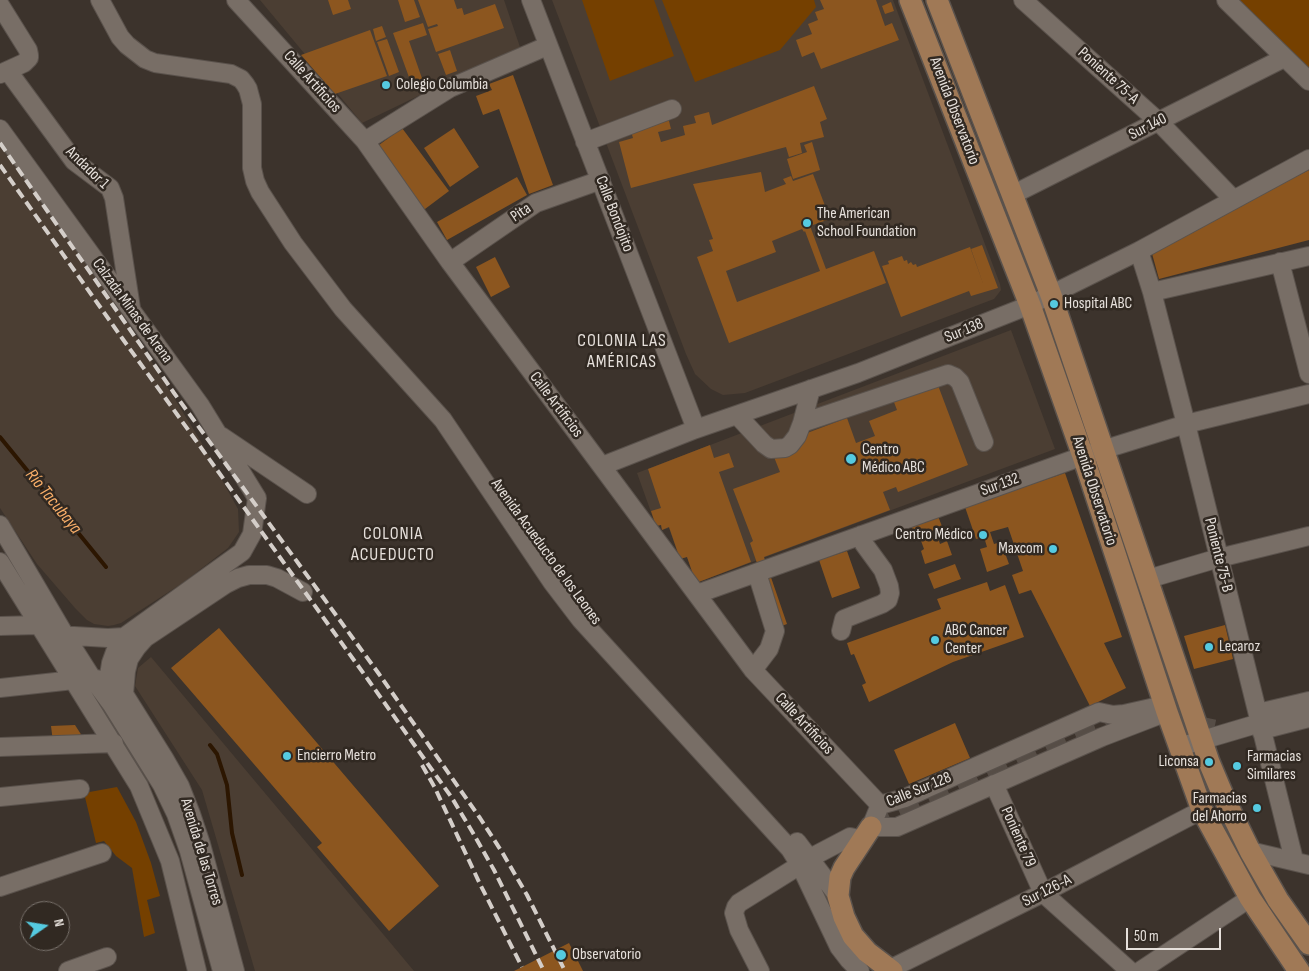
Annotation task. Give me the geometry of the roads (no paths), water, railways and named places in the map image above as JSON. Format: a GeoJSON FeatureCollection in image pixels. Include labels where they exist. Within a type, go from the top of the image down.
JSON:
{"type":"FeatureCollection","features":[{"type":"Feature","properties":{"kind":"main road","name":"Avenida Observatorio"},"geometry":{"type":"LineString","coordinates":[[910,0],[1030,305],[1165,709],[1202,810],[1250,898],[1299,971]]}},
{"type":"Feature","properties":{"kind":"main road","name":"Avenida Observatorio"},"geometry":{"type":"LineString","coordinates":[[937,0],[1051,295],[1209,762],[1224,800],[1250,851],[1278,900],[1309,944]]}},
{"type":"Feature","properties":{"kind":"main road"},"geometry":{"type":"LineString","coordinates":[[867,833],[844,868],[840,877],[838,896],[844,918],[854,936],[867,952],[891,970]]}},
{"type":"Feature","properties":{"kind":"street","name":"Avenida Acueducto de los Leones"},"geometry":{"type":"LineString","coordinates":[[100,0],[120,37],[127,46],[145,58],[155,63],[231,74],[241,79],[248,89],[252,104],[252,168],[260,192],[282,225],[303,244],[446,411],[588,615],[723,759],[805,861],[838,896]]}},
{"type":"Feature","properties":{"kind":"street","name":"Calle Artificios"},"geometry":{"type":"LineString","coordinates":[[236,0],[365,141],[450,262],[753,670],[880,805]]}},
{"type":"Feature","properties":{"kind":"street","name":"Calle Bondojito"},"geometry":{"type":"LineString","coordinates":[[531,0],[547,46],[601,180],[696,429]]}},
{"type":"Feature","properties":{"kind":"street","name":"Poniente 75-A"},"geometry":{"type":"LineString","coordinates":[[1022,0],[1159,122],[1233,199]]}},
{"type":"Feature","properties":{"kind":"street"},"geometry":{"type":"LineString","coordinates":[[1226,0],[1309,81]]}},
{"type":"Feature","properties":{"kind":"street"},"geometry":{"type":"LineString","coordinates":[[0,5],[28,50],[29,55],[29,58],[24,63],[4,72]]}},
{"type":"Feature","properties":{"kind":"street"},"geometry":{"type":"LineString","coordinates":[[365,141],[450,88],[547,46]]}},
{"type":"Feature","properties":{"kind":"street","name":"Sur 140"},"geometry":{"type":"LineString","coordinates":[[1012,195],[1284,58]]}},
{"type":"Feature","properties":{"kind":"street","name":"Andador 1"},"geometry":{"type":"LineString","coordinates":[[4,72],[74,161],[110,188],[114,198],[131,312]]}},
{"type":"Feature","properties":{"kind":"street"},"geometry":{"type":"LineString","coordinates":[[586,142],[672,110]]}},
{"type":"Feature","properties":{"kind":"street","name":"Calzada Minas de Arena"},"geometry":{"type":"LineString","coordinates":[[0,129],[200,405],[257,498],[252,534],[242,552],[124,636]]}},
{"type":"Feature","properties":{"kind":"street","name":"Sur 138"},"geometry":{"type":"LineString","coordinates":[[602,466],[696,429],[858,373],[1030,305],[1138,251],[1309,159]]}},
{"type":"Feature","properties":{"kind":"street","name":"Pita"},"geometry":{"type":"LineString","coordinates":[[450,262],[536,203],[601,180]]}},
{"type":"Feature","properties":{"kind":"street","name":"Poniente 75-B"},"geometry":{"type":"LineString","coordinates":[[1138,251],[1152,292],[1260,723],[1301,863]]}},
{"type":"Feature","properties":{"kind":"street"},"geometry":{"type":"LineString","coordinates":[[1152,292],[1309,256]]}},
{"type":"Feature","properties":{"kind":"street"},"geometry":{"type":"LineString","coordinates":[[1280,262],[1309,374]]}},
{"type":"Feature","properties":{"kind":"street"},"geometry":{"type":"LineString","coordinates":[[802,423],[948,374],[960,382],[984,442]]}},
{"type":"Feature","properties":{"kind":"street"},"geometry":{"type":"LineString","coordinates":[[737,415],[771,449],[790,445],[797,436],[802,423],[811,389]]}},
{"type":"Feature","properties":{"kind":"street","name":"Sur 132"},"geometry":{"type":"LineString","coordinates":[[698,594],[1103,449],[1186,424],[1309,394]]}},
{"type":"Feature","properties":{"kind":"street"},"geometry":{"type":"LineString","coordinates":[[217,432],[307,494]]}},
{"type":"Feature","properties":{"kind":"street","name":"Avenida de las Torres"},"geometry":{"type":"LineString","coordinates":[[0,525],[66,637],[164,758],[180,786],[202,844],[235,971]]}},
{"type":"Feature","properties":{"kind":"street"},"geometry":{"type":"LineString","coordinates":[[841,631],[844,619],[882,604],[888,600],[890,593],[883,570],[864,544],[861,535]]}},
{"type":"Feature","properties":{"kind":"street"},"geometry":{"type":"LineString","coordinates":[[1148,578],[1309,536]]}},
{"type":"Feature","properties":{"kind":"street","name":"Avenida de las Torres"},"geometry":{"type":"LineString","coordinates":[[0,562],[139,786],[170,861],[197,971]]}},
{"type":"Feature","properties":{"kind":"street"},"geometry":{"type":"LineString","coordinates":[[753,670],[769,649],[775,631],[757,573]]}},
{"type":"Feature","properties":{"kind":"street"},"geometry":{"type":"LineString","coordinates":[[118,699],[129,659],[137,646],[145,638],[226,584],[250,575],[267,575],[277,578],[303,592]]}},
{"type":"Feature","properties":{"kind":"street"},"geometry":{"type":"LineString","coordinates":[[0,626],[40,629],[66,637],[108,638],[124,636]]}},
{"type":"Feature","properties":{"kind":"street"},"geometry":{"type":"LineString","coordinates":[[0,688],[72,680],[100,680],[124,636]]}},
{"type":"Feature","properties":{"kind":"street","name":"Avenida de las Torres"},"geometry":{"type":"LineString","coordinates":[[118,699],[176,814],[189,851],[222,971]]}},
{"type":"Feature","properties":{"kind":"street"},"geometry":{"type":"LineString","coordinates":[[1179,747],[1260,723],[1309,701]]}},
{"type":"Feature","properties":{"kind":"street","name":"Calle Sur 128"},"geometry":{"type":"LineString","coordinates":[[867,833],[880,805],[905,798],[1100,712],[1113,715],[1165,709]]}},
{"type":"Feature","properties":{"kind":"street","name":"Calle Sur 128"},"geometry":{"type":"LineString","coordinates":[[867,833],[897,827],[1165,709]]}},
{"type":"Feature","properties":{"kind":"street"},"geometry":{"type":"LineString","coordinates":[[1100,712],[1095,726],[1102,737]]}},
{"type":"Feature","properties":{"kind":"street"},"geometry":{"type":"LineString","coordinates":[[1260,723],[1262,730],[1309,718]]}},
{"type":"Feature","properties":{"kind":"street"},"geometry":{"type":"LineString","coordinates":[[0,747],[114,743]]}},
{"type":"Feature","properties":{"kind":"street","name":"Poniente 79"},"geometry":{"type":"LineString","coordinates":[[994,784],[1043,893],[1130,971]]}},
{"type":"Feature","properties":{"kind":"street"},"geometry":{"type":"LineString","coordinates":[[0,798],[80,789]]}},
{"type":"Feature","properties":{"kind":"street","name":"Sur 126-A"},"geometry":{"type":"LineString","coordinates":[[891,970],[1202,810]]}},
{"type":"Feature","properties":{"kind":"street"},"geometry":{"type":"LineString","coordinates":[[760,971],[739,930],[734,913],[739,903],[805,861],[850,837],[867,833]]}},
{"type":"Feature","properties":{"kind":"street"},"geometry":{"type":"LineString","coordinates":[[1250,851],[1301,863]]}},
{"type":"Feature","properties":{"kind":"street"},"geometry":{"type":"LineString","coordinates":[[0,888],[102,853]]}},
{"type":"Feature","properties":{"kind":"street"},"geometry":{"type":"LineString","coordinates":[[805,861],[839,947],[848,960],[860,971]]}},
{"type":"Feature","properties":{"kind":"street"},"geometry":{"type":"LineString","coordinates":[[1140,971],[1250,898]]}},
{"type":"Feature","properties":{"kind":"street"},"geometry":{"type":"LineString","coordinates":[[68,971],[107,957]]}},
{"type":"Feature","properties":{"kind":"waterway","name":"Río Tacubaya"},"geometry":{"type":"LineString","coordinates":[[0,437],[106,567]]}},
{"type":"Feature","properties":{"kind":"waterway","name":"Río Tacubaya"},"geometry":{"type":"LineString","coordinates":[[210,745],[217,754],[227,785],[232,833],[242,875]]}},
{"type":"Feature","properties":{"kind":"tunnel"},"geometry":{"type":"LineString","coordinates":[[871,827],[1081,734],[1131,717],[1158,715],[1185,724],[1214,730]]}},
{"type":"Feature","properties":{"kind":"railway"},"geometry":{"type":"LineString","coordinates":[[0,143],[174,393],[379,674],[480,818],[527,895],[565,971]]}},
{"type":"Feature","properties":{"kind":"railway"},"geometry":{"type":"LineString","coordinates":[[0,165],[452,798],[494,870],[544,971]]}},
{"type":"Feature","properties":{"kind":"railway"},"geometry":{"type":"LineString","coordinates":[[422,765],[522,967]]}},
{"type":"Feature","properties":{"kind":"place","name":"Colegio Columbia"},"geometry":{"type":"Point","coordinates":[386,85]}},
{"type":"Feature","properties":{"kind":"place","name":"The American School Foundation"},"geometry":{"type":"Point","coordinates":[807,223]}},
{"type":"Feature","properties":{"kind":"place","name":"Hospital ABC"},"geometry":{"type":"Point","coordinates":[1054,304]}},
{"type":"Feature","properties":{"kind":"place","name":"Centro Médico ABC"},"geometry":{"type":"Point","coordinates":[851,459]}},
{"type":"Feature","properties":{"kind":"place","name":"Centro Médico"},"geometry":{"type":"Point","coordinates":[983,535]}},
{"type":"Feature","properties":{"kind":"place","name":"Maxcom"},"geometry":{"type":"Point","coordinates":[1053,549]}},
{"type":"Feature","properties":{"kind":"place","name":"ABC Cancer Center"},"geometry":{"type":"Point","coordinates":[935,640]}},
{"type":"Feature","properties":{"kind":"place","name":"Lecaroz"},"geometry":{"type":"Point","coordinates":[1209,647]}},
{"type":"Feature","properties":{"kind":"place","name":"Encierro Metro"},"geometry":{"type":"Point","coordinates":[287,756]}},
{"type":"Feature","properties":{"kind":"place","name":"Liconsa"},"geometry":{"type":"Point","coordinates":[1209,762]}},
{"type":"Feature","properties":{"kind":"place","name":"Farmacias Similares"},"geometry":{"type":"Point","coordinates":[1237,766]}},
{"type":"Feature","properties":{"kind":"place","name":"Farmacias del Ahorro"},"geometry":{"type":"Point","coordinates":[1257,808]}},
{"type":"Feature","properties":{"kind":"place","name":"Observatorio"},"geometry":{"type":"Point","coordinates":[561,955]}},
{"type":"Feature","properties":{"kind":"district","name":"COLONIA LAS AMÉRICAS"},"geometry":{"type":"Point","coordinates":[622,351]}},
{"type":"Feature","properties":{"kind":"district","name":"COLONIA ACUEDUCTO"},"geometry":{"type":"Point","coordinates":[393,544]}}]}
